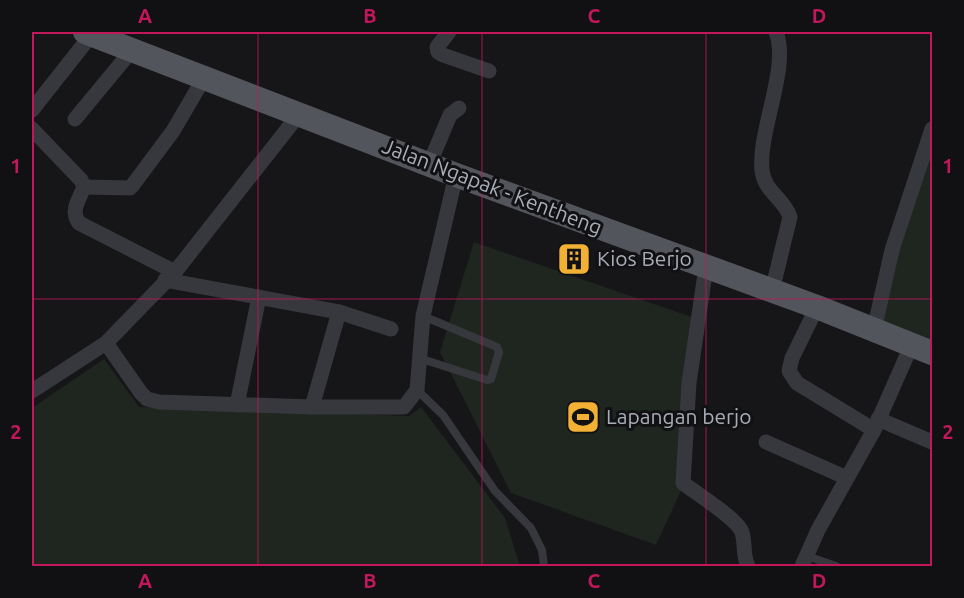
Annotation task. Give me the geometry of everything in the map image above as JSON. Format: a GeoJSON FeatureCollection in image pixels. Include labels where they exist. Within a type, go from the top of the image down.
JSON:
{"type":"FeatureCollection","features":[{"type":"Feature","properties":{"kind":"main road","name":"Jalan Ngapak - Kentheng"},"geometry":{"type":"LineString","coordinates":[[89,33],[429,165],[817,307],[922,348]]}},
{"type":"Feature","properties":{"kind":"street"},"geometry":{"type":"LineString","coordinates":[[449,32],[437,47],[438,52],[489,70]]}},
{"type":"Feature","properties":{"kind":"street"},"geometry":{"type":"LineString","coordinates":[[772,291],[790,217],[787,208],[770,192],[762,172],[763,149],[778,62],[779,38],[776,32]]}},
{"type":"Feature","properties":{"kind":"street"},"geometry":{"type":"LineString","coordinates":[[32,110],[89,33]]}},
{"type":"Feature","properties":{"kind":"street"},"geometry":{"type":"LineString","coordinates":[[75,120],[132,50]]}},
{"type":"Feature","properties":{"kind":"street"},"geometry":{"type":"LineString","coordinates":[[84,187],[130,188],[173,130],[204,78]]}},
{"type":"Feature","properties":{"kind":"street"},"geometry":{"type":"LineString","coordinates":[[429,165],[452,112],[459,108]]}},
{"type":"Feature","properties":{"kind":"street"},"geometry":{"type":"LineString","coordinates":[[32,390],[106,343],[170,276],[300,113]]}},
{"type":"Feature","properties":{"kind":"street"},"geometry":{"type":"LineString","coordinates":[[32,129],[81,180],[84,187],[74,211],[79,224],[170,276],[259,297],[339,312],[391,329]]}},
{"type":"Feature","properties":{"kind":"street"},"geometry":{"type":"LineString","coordinates":[[874,330],[892,250],[927,161],[933,129]]}},
{"type":"Feature","properties":{"kind":"street"},"geometry":{"type":"LineString","coordinates":[[106,343],[141,393],[147,399],[159,402],[312,407],[404,406],[417,390],[423,316],[456,175]]}},
{"type":"Feature","properties":{"kind":"street"},"geometry":{"type":"LineString","coordinates":[[706,267],[689,383],[683,483],[733,521],[742,531],[744,559],[748,567]]}},
{"type":"Feature","properties":{"kind":"street"},"geometry":{"type":"LineString","coordinates":[[237,405],[259,297]]}},
{"type":"Feature","properties":{"kind":"street"},"geometry":{"type":"LineString","coordinates":[[817,307],[792,358],[789,372],[797,383],[876,425],[933,442]]}},
{"type":"Feature","properties":{"kind":"street"},"geometry":{"type":"LineString","coordinates":[[312,407],[339,312]]}},
{"type":"Feature","properties":{"kind":"street"},"geometry":{"type":"LineString","coordinates":[[804,561],[818,530],[876,425],[922,348]]}},
{"type":"Feature","properties":{"kind":"street"},"geometry":{"type":"LineString","coordinates":[[766,442],[847,478]]}},
{"type":"Feature","properties":{"kind":"lane"},"geometry":{"type":"LineString","coordinates":[[419,358],[487,380],[491,379],[499,351],[497,347],[423,316]]}},
{"type":"Feature","properties":{"kind":"lane"},"geometry":{"type":"LineString","coordinates":[[417,390],[448,422],[495,491],[531,528],[542,550],[544,567]]}},
{"type":"Feature","properties":{"kind":"lane"},"geometry":{"type":"LineString","coordinates":[[804,561],[836,567]]}},
{"type":"Feature","properties":{"kind":"shaded area"},"geometry":{"type":"Polygon","coordinates":[[[932,136],[932,352],[874,330],[932,136]]]}},
{"type":"Feature","properties":{"kind":"shaded area","name":"Lapangan berjo"},"geometry":{"type":"Polygon","coordinates":[[[474,242],[703,321],[685,482],[656,545],[511,493],[440,352],[474,242]]]}},
{"type":"Feature","properties":{"kind":"shaded area"},"geometry":{"type":"Polygon","coordinates":[[[104,359],[139,407],[409,416],[421,407],[505,518],[520,566],[32,566],[32,408],[104,359]]]}},
{"type":"Feature","properties":{"kind":"place","name":"Kios Berjo"},"geometry":{"type":"Point","coordinates":[574,259]}},
{"type":"Feature","properties":{"kind":"place","name":"Lapangan berjo"},"geometry":{"type":"Point","coordinates":[583,417]}}]}
